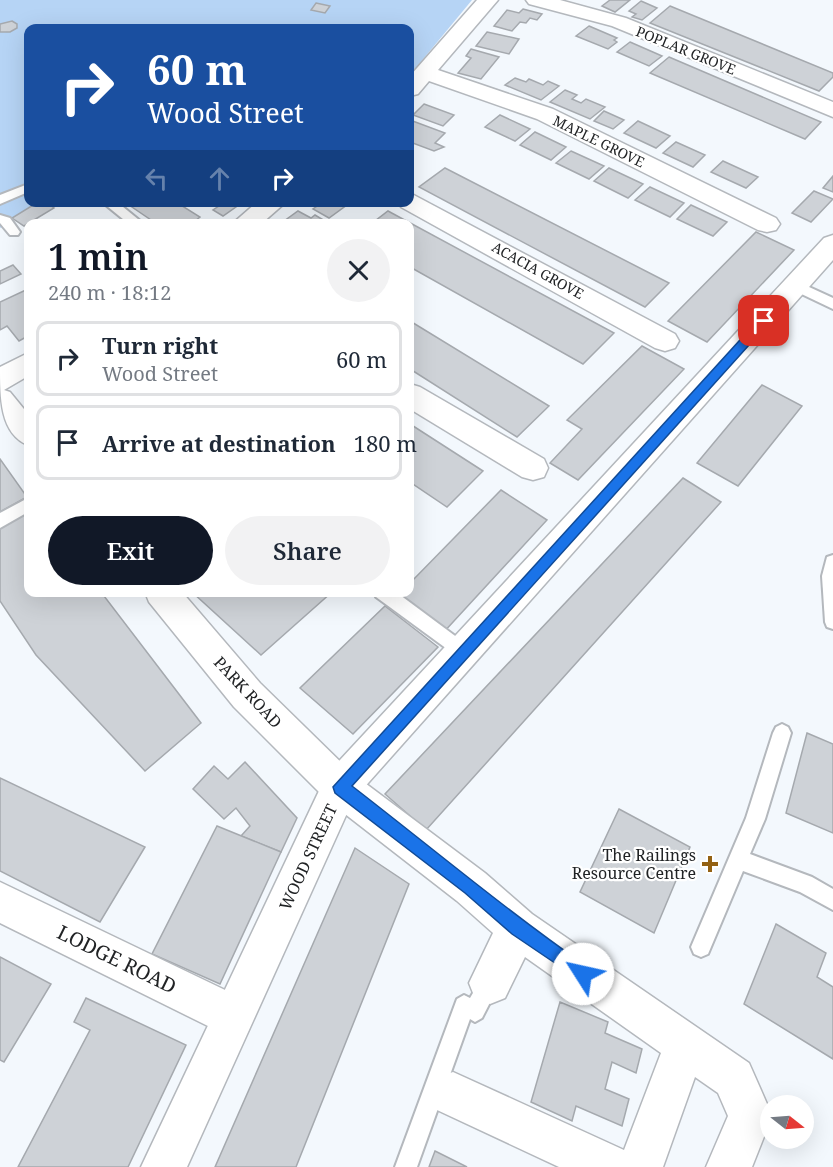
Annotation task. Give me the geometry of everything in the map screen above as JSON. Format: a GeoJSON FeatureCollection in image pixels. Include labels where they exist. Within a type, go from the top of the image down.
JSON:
{"type":"FeatureCollection","features":[{"type":"Feature","properties":{"kind":"street"},"geometry":{"type":"LineString","coordinates":[[414,85],[488,0]]}},
{"type":"Feature","properties":{"kind":"street","name":"POPLAR GROVE"},"geometry":{"type":"LineString","coordinates":[[536,0],[619,22],[833,110]]}},
{"type":"Feature","properties":{"kind":"street","name":"MAPLE GROVE"},"geometry":{"type":"LineString","coordinates":[[426,73],[545,114],[767,224]]}},
{"type":"Feature","properties":{"kind":"street","name":"ACACIA GROVE"},"geometry":{"type":"LineString","coordinates":[[414,203],[665,341]]}},
{"type":"Feature","properties":{"kind":"street"},"geometry":{"type":"LineString","coordinates":[[251,219],[266,207]]}},
{"type":"Feature","properties":{"kind":"street","name":"WOOD STREET"},"geometry":{"type":"LineString","coordinates":[[164,1167],[340,787],[833,244]]}},
{"type":"Feature","properties":{"kind":"street"},"geometry":{"type":"LineString","coordinates":[[0,381],[24,366]]}},
{"type":"Feature","properties":{"kind":"street"},"geometry":{"type":"LineString","coordinates":[[414,397],[533,468]]}},
{"type":"Feature","properties":{"kind":"street"},"geometry":{"type":"LineString","coordinates":[[0,400],[24,429]]}},
{"type":"Feature","properties":{"kind":"street","name":"PARK ROAD"},"geometry":{"type":"LineString","coordinates":[[165,597],[247,695],[340,787],[471,887],[518,928],[734,1078],[750,1116],[729,1167]]}},
{"type":"Feature","properties":{"kind":"street","name":"LODGE ROAD"},"geometry":{"type":"LineString","coordinates":[[0,902],[233,1016]]}},
{"type":"Feature","properties":{"kind":"street"},"geometry":{"type":"LineString","coordinates":[[489,983],[518,928]]}},
{"type":"Feature","properties":{"kind":"street"},"geometry":{"type":"LineString","coordinates":[[640,1167],[685,1045]]}},
{"type":"Feature","properties":{"kind":"street"},"geometry":{"type":"LineString","coordinates":[[453,1094],[609,1167]]}},
{"type":"Feature","properties":{"kind":"lane"},"geometry":{"type":"LineString","coordinates":[[0,200],[24,190]]}},
{"type":"Feature","properties":{"kind":"lane"},"geometry":{"type":"LineString","coordinates":[[115,207],[131,219]]}},
{"type":"Feature","properties":{"kind":"lane"},"geometry":{"type":"LineString","coordinates":[[0,219],[6,221],[14,232]]}},
{"type":"Feature","properties":{"kind":"lane"},"geometry":{"type":"LineString","coordinates":[[796,286],[833,304]]}},
{"type":"Feature","properties":{"kind":"lane"},"geometry":{"type":"LineString","coordinates":[[0,521],[24,506]]}},
{"type":"Feature","properties":{"kind":"lane"},"geometry":{"type":"LineString","coordinates":[[833,562],[830,576],[833,622]]}},
{"type":"Feature","properties":{"kind":"lane"},"geometry":{"type":"LineString","coordinates":[[389,597],[464,652]]}},
{"type":"Feature","properties":{"kind":"lane"},"geometry":{"type":"LineString","coordinates":[[700,947],[755,819],[782,734]]}},
{"type":"Feature","properties":{"kind":"lane"},"geometry":{"type":"LineString","coordinates":[[739,860],[805,884],[833,900]]}},
{"type":"Feature","properties":{"kind":"lane"},"geometry":{"type":"LineString","coordinates":[[406,1167],[464,1006],[475,1011],[489,983]]}},
{"type":"Feature","properties":{"kind":"shaded area"},"geometry":{"type":"Polygon","coordinates":[[[0,0],[472,0],[414,70],[414,24],[24,24],[24,207],[32,207],[0,228],[0,0]]]}},
{"type":"Feature","properties":{"kind":"building"},"geometry":{"type":"Polygon","coordinates":[[[610,0],[630,0],[615,12],[602,6],[610,0]]]}},
{"type":"Feature","properties":{"kind":"building"},"geometry":{"type":"Polygon","coordinates":[[[641,1],[657,8],[642,20],[632,17],[636,14],[629,11],[641,1]]]}},
{"type":"Feature","properties":{"kind":"building"},"geometry":{"type":"Polygon","coordinates":[[[316,3],[330,6],[325,13],[311,10],[316,3]]]}},
{"type":"Feature","properties":{"kind":"building"},"geometry":{"type":"Polygon","coordinates":[[[670,6],[833,73],[833,77],[819,91],[650,23],[670,6]]]}},
{"type":"Feature","properties":{"kind":"building"},"geometry":{"type":"Polygon","coordinates":[[[523,9],[542,14],[537,20],[530,18],[526,23],[520,22],[512,31],[494,26],[507,10],[519,13],[523,9]]]}},
{"type":"Feature","properties":{"kind":"building"},"geometry":{"type":"Polygon","coordinates":[[[12,21],[17,24],[17,28],[10,32],[0,32],[0,24],[12,21]]]}},
{"type":"Feature","properties":{"kind":"building"},"geometry":{"type":"Polygon","coordinates":[[[589,26],[617,38],[614,40],[617,42],[608,49],[576,36],[589,26]]]}},
{"type":"Feature","properties":{"kind":"building"},"geometry":{"type":"Polygon","coordinates":[[[487,32],[519,39],[509,54],[476,46],[487,32]]]}},
{"type":"Feature","properties":{"kind":"building"},"geometry":{"type":"Polygon","coordinates":[[[630,42],[662,56],[649,66],[617,52],[630,42]]]}},
{"type":"Feature","properties":{"kind":"building"},"geometry":{"type":"Polygon","coordinates":[[[471,49],[499,57],[481,79],[458,73],[471,58],[466,56],[471,49]]]}},
{"type":"Feature","properties":{"kind":"building"},"geometry":{"type":"Polygon","coordinates":[[[669,57],[821,122],[805,139],[650,73],[669,57]]]}},
{"type":"Feature","properties":{"kind":"building"},"geometry":{"type":"Polygon","coordinates":[[[515,78],[526,82],[529,79],[543,85],[548,81],[559,86],[541,100],[505,85],[515,78]]]}},
{"type":"Feature","properties":{"kind":"building"},"geometry":{"type":"Polygon","coordinates":[[[565,90],[577,95],[572,99],[581,103],[586,99],[605,107],[590,119],[550,102],[565,90]]]}},
{"type":"Feature","properties":{"kind":"building"},"geometry":{"type":"Polygon","coordinates":[[[424,104],[454,115],[443,126],[414,114],[424,104]]]}},
{"type":"Feature","properties":{"kind":"building"},"geometry":{"type":"Polygon","coordinates":[[[604,111],[624,120],[613,129],[594,121],[604,111]]]}},
{"type":"Feature","properties":{"kind":"building"},"geometry":{"type":"Polygon","coordinates":[[[500,115],[530,129],[515,141],[485,127],[500,115]]]}},
{"type":"Feature","properties":{"kind":"building"},"geometry":{"type":"Polygon","coordinates":[[[414,121],[445,133],[435,143],[444,147],[434,151],[414,144],[414,121]]]}},
{"type":"Feature","properties":{"kind":"building"},"geometry":{"type":"Polygon","coordinates":[[[638,121],[670,136],[656,148],[624,133],[638,121]]]}},
{"type":"Feature","properties":{"kind":"building"},"geometry":{"type":"Polygon","coordinates":[[[535,132],[566,147],[551,160],[520,145],[535,132]]]}},
{"type":"Feature","properties":{"kind":"building"},"geometry":{"type":"Polygon","coordinates":[[[676,142],[705,155],[693,167],[663,153],[676,142]]]}},
{"type":"Feature","properties":{"kind":"building"},"geometry":{"type":"Polygon","coordinates":[[[571,151],[604,166],[589,179],[556,163],[571,151]]]}},
{"type":"Feature","properties":{"kind":"building"},"geometry":{"type":"Polygon","coordinates":[[[723,161],[758,177],[746,188],[711,172],[723,161]]]}},
{"type":"Feature","properties":{"kind":"building"},"geometry":{"type":"Polygon","coordinates":[[[445,168],[669,283],[645,307],[419,187],[445,168]]]}},
{"type":"Feature","properties":{"kind":"building"},"geometry":{"type":"Polygon","coordinates":[[[609,168],[643,184],[628,198],[594,181],[609,168]]]}},
{"type":"Feature","properties":{"kind":"building"},"geometry":{"type":"Polygon","coordinates":[[[833,176],[833,192],[823,188],[833,176]]]}},
{"type":"Feature","properties":{"kind":"building"},"geometry":{"type":"Polygon","coordinates":[[[650,187],[684,203],[670,217],[635,200],[650,187]]]}},
{"type":"Feature","properties":{"kind":"building"},"geometry":{"type":"Polygon","coordinates":[[[814,191],[833,199],[811,222],[792,213],[814,191]]]}},
{"type":"Feature","properties":{"kind":"building"},"geometry":{"type":"Polygon","coordinates":[[[691,205],[727,222],[713,236],[677,219],[691,205]]]}},
{"type":"Feature","properties":{"kind":"building"},"geometry":{"type":"Polygon","coordinates":[[[30,207],[54,208],[36,219],[24,219],[24,226],[12,218],[30,207]]]}},
{"type":"Feature","properties":{"kind":"building"},"geometry":{"type":"Polygon","coordinates":[[[132,207],[184,207],[200,217],[197,219],[150,219],[132,207]]]}},
{"type":"Feature","properties":{"kind":"building"},"geometry":{"type":"Polygon","coordinates":[[[218,207],[236,207],[223,216],[213,210],[218,207]]]}},
{"type":"Feature","properties":{"kind":"building"},"geometry":{"type":"Polygon","coordinates":[[[316,207],[344,207],[329,218],[313,209],[316,207]]]}},
{"type":"Feature","properties":{"kind":"building"},"geometry":{"type":"Polygon","coordinates":[[[298,211],[311,218],[315,215],[322,219],[287,219],[298,211]]]}},
{"type":"Feature","properties":{"kind":"building"},"geometry":{"type":"Polygon","coordinates":[[[388,211],[403,219],[378,219],[388,211]]]}},
{"type":"Feature","properties":{"kind":"building"},"geometry":{"type":"Polygon","coordinates":[[[414,225],[614,333],[583,364],[414,269],[414,225]]]}},
{"type":"Feature","properties":{"kind":"building"},"geometry":{"type":"Polygon","coordinates":[[[756,232],[794,250],[707,342],[668,321],[756,232]]]}},
{"type":"Feature","properties":{"kind":"building"},"geometry":{"type":"Polygon","coordinates":[[[13,265],[21,274],[0,284],[0,271],[13,265]]]}},
{"type":"Feature","properties":{"kind":"building"},"geometry":{"type":"Polygon","coordinates":[[[24,291],[24,338],[19,341],[7,326],[0,330],[0,302],[24,291]]]}},
{"type":"Feature","properties":{"kind":"building"},"geometry":{"type":"Polygon","coordinates":[[[414,323],[549,406],[517,437],[414,372],[414,323]]]}},
{"type":"Feature","properties":{"kind":"building"},"geometry":{"type":"Polygon","coordinates":[[[642,346],[684,369],[578,480],[550,463],[582,429],[567,420],[642,346]]]}},
{"type":"Feature","properties":{"kind":"building"},"geometry":{"type":"Polygon","coordinates":[[[762,385],[802,406],[738,486],[697,463],[762,385]]]}},
{"type":"Feature","properties":{"kind":"building"},"geometry":{"type":"Polygon","coordinates":[[[414,427],[483,471],[447,507],[414,485],[414,427]]]}},
{"type":"Feature","properties":{"kind":"building"},"geometry":{"type":"Polygon","coordinates":[[[0,459],[24,493],[24,499],[0,512],[0,459]]]}},
{"type":"Feature","properties":{"kind":"building"},"geometry":{"type":"Polygon","coordinates":[[[683,478],[721,502],[426,830],[385,794],[683,478]]]}},
{"type":"Feature","properties":{"kind":"building"},"geometry":{"type":"Polygon","coordinates":[[[501,490],[547,520],[442,634],[394,599],[414,597],[414,579],[501,490]]]}},
{"type":"Feature","properties":{"kind":"building"},"geometry":{"type":"Polygon","coordinates":[[[24,511],[24,597],[105,597],[201,723],[145,771],[36,655],[0,601],[0,526],[24,511]]]}},
{"type":"Feature","properties":{"kind":"building"},"geometry":{"type":"Polygon","coordinates":[[[197,597],[326,597],[261,655],[197,597]]]}},
{"type":"Feature","properties":{"kind":"building"},"geometry":{"type":"Polygon","coordinates":[[[385,606],[438,647],[353,734],[300,688],[385,606]]]}},
{"type":"Feature","properties":{"kind":"building"},"geometry":{"type":"Polygon","coordinates":[[[807,733],[833,744],[833,833],[786,813],[807,733]]]}},
{"type":"Feature","properties":{"kind":"building"},"geometry":{"type":"Polygon","coordinates":[[[245,762],[297,818],[281,852],[241,836],[250,826],[236,808],[224,819],[193,789],[214,766],[228,779],[245,762]]]}},
{"type":"Feature","properties":{"kind":"building"},"geometry":{"type":"Polygon","coordinates":[[[0,778],[145,847],[100,922],[0,871],[0,778]]]}},
{"type":"Feature","properties":{"kind":"building"},"geometry":{"type":"Polygon","coordinates":[[[619,809],[690,847],[654,933],[580,892],[619,809]]]}},
{"type":"Feature","properties":{"kind":"building"},"geometry":{"type":"Polygon","coordinates":[[[217,826],[281,852],[220,984],[152,954],[217,826]]]}},
{"type":"Feature","properties":{"kind":"building"},"geometry":{"type":"Polygon","coordinates":[[[355,848],[409,884],[296,1167],[215,1167],[355,848]]]}},
{"type":"Feature","properties":{"kind":"building"},"geometry":{"type":"Polygon","coordinates":[[[776,924],[826,953],[817,977],[833,987],[833,1059],[744,1004],[776,924]]]}},
{"type":"Feature","properties":{"kind":"building"},"geometry":{"type":"Polygon","coordinates":[[[0,957],[51,984],[4,1062],[0,1060],[0,957]]]}},
{"type":"Feature","properties":{"kind":"building"},"geometry":{"type":"Polygon","coordinates":[[[86,998],[186,1045],[128,1167],[18,1167],[90,1030],[74,1022],[86,998]]]}},
{"type":"Feature","properties":{"kind":"building"},"geometry":{"type":"Polygon","coordinates":[[[560,1002],[608,1022],[605,1033],[642,1049],[636,1073],[612,1062],[605,1089],[629,1099],[622,1126],[576,1106],[572,1121],[531,1102],[560,1002]]]}},
{"type":"Feature","properties":{"kind":"building"},"geometry":{"type":"Polygon","coordinates":[[[435,1151],[467,1167],[429,1167],[435,1151]]]}},
{"type":"Feature","properties":{"kind":"place","name":"The Railings Resource Centre"},"geometry":{"type":"Point","coordinates":[710,864]}},
{"type":"Feature","properties":{"kind":"route"},"geometry":{"type":"LineString","coordinates":[[583,974],[518,928],[471,887],[340,787],[764,321]]}}]}
